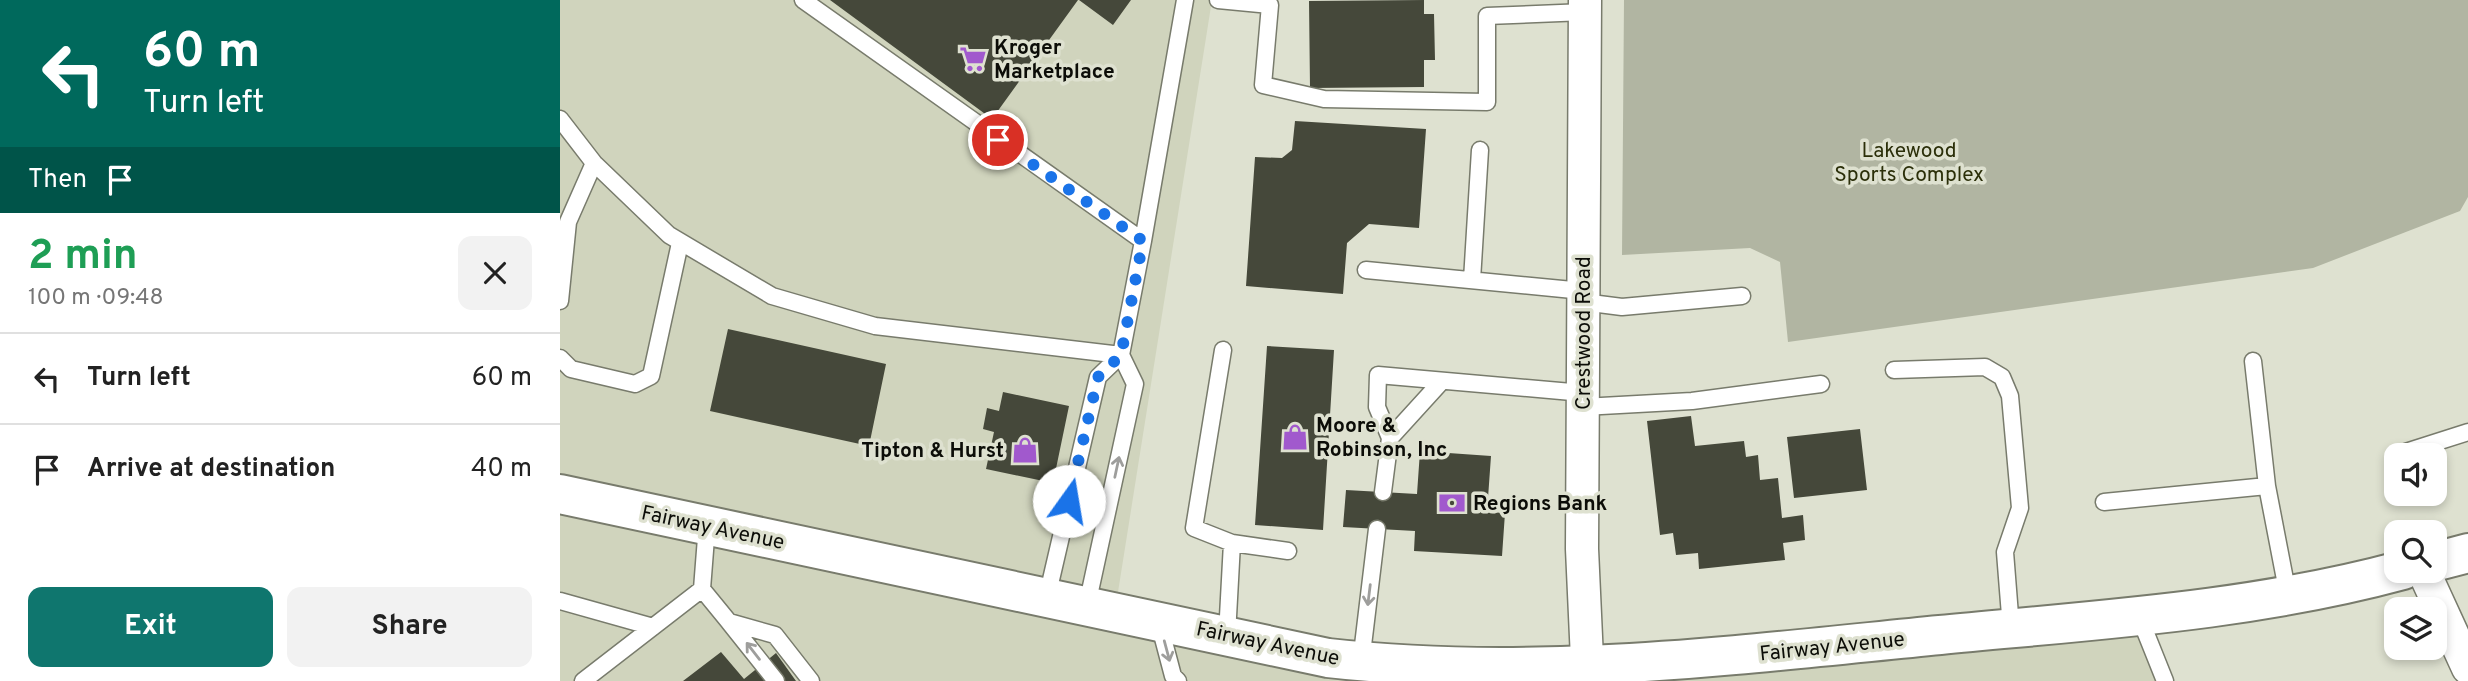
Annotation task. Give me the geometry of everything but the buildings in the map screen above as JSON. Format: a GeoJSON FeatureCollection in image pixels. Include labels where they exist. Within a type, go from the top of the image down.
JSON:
{"type":"FeatureCollection","features":[{"type":"Feature","properties":{"kind":"street","name":"Crestwood Road"},"geometry":{"type":"LineString","coordinates":[[1585,6],[1582,549],[1587,674]]}},
{"type":"Feature","properties":{"kind":"street","name":"Fairway Avenue"},"geometry":{"type":"LineString","coordinates":[[560,494],[1159,620],[1337,663],[1587,674],[1637,665],[2222,608],[2384,574]]}},
{"type":"Feature","properties":{"kind":"street"},"geometry":{"type":"LineString","coordinates":[[2447,559],[2468,553]]}},
{"type":"Feature","properties":{"kind":"street"},"geometry":{"type":"LineString","coordinates":[[2429,583],[2468,668]]}},
{"type":"Feature","properties":{"kind":"lane"},"geometry":{"type":"LineString","coordinates":[[803,0],[1143,241]]}},
{"type":"Feature","properties":{"kind":"lane"},"geometry":{"type":"LineString","coordinates":[[1047,597],[1098,377],[1121,355],[1185,0]]}},
{"type":"Feature","properties":{"kind":"lane"},"geometry":{"type":"LineString","coordinates":[[1218,0],[1270,5],[1263,85],[1324,99],[1487,102],[1487,16],[1585,6]]}},
{"type":"Feature","properties":{"kind":"lane"},"geometry":{"type":"LineString","coordinates":[[560,119],[594,163],[668,235],[772,296],[875,326],[1121,355]]}},
{"type":"Feature","properties":{"kind":"lane"},"geometry":{"type":"LineString","coordinates":[[1472,280],[1480,150]]}},
{"type":"Feature","properties":{"kind":"lane"},"geometry":{"type":"LineString","coordinates":[[560,301],[568,222],[594,163]]}},
{"type":"Feature","properties":{"kind":"lane"},"geometry":{"type":"LineString","coordinates":[[560,358],[571,369],[635,384],[651,376],[680,243]]}},
{"type":"Feature","properties":{"kind":"lane"},"geometry":{"type":"LineString","coordinates":[[1366,270],[1472,280],[1583,297],[1622,307],[1742,296]]}},
{"type":"Feature","properties":{"kind":"lane"},"geometry":{"type":"LineString","coordinates":[[1223,350],[1194,528],[1232,543],[1288,551]]}},
{"type":"Feature","properties":{"kind":"lane"},"geometry":{"type":"LineString","coordinates":[[1087,605],[1135,384],[1121,355]]}},
{"type":"Feature","properties":{"kind":"lane"},"geometry":{"type":"LineString","coordinates":[[2253,361],[2267,486],[2288,596]]}},
{"type":"Feature","properties":{"kind":"lane"},"geometry":{"type":"LineString","coordinates":[[1894,370],[1985,367],[2002,377],[2010,396],[2020,508],[2005,552],[2011,628]]}},
{"type":"Feature","properties":{"kind":"lane"},"geometry":{"type":"LineString","coordinates":[[1383,492],[1390,438],[1377,407],[1378,375],[1583,400],[1692,401],[1821,384]]}},
{"type":"Feature","properties":{"kind":"lane"},"geometry":{"type":"LineString","coordinates":[[1390,438],[1441,382]]}},
{"type":"Feature","properties":{"kind":"lane"},"geometry":{"type":"LineString","coordinates":[[2434,443],[2468,432]]}},
{"type":"Feature","properties":{"kind":"lane"},"geometry":{"type":"LineString","coordinates":[[2104,502],[2267,486]]}},
{"type":"Feature","properties":{"kind":"lane"},"geometry":{"type":"LineString","coordinates":[[707,525],[702,589],[776,681]]}},
{"type":"Feature","properties":{"kind":"lane"},"geometry":{"type":"LineString","coordinates":[[1337,663],[1377,529]]}},
{"type":"Feature","properties":{"kind":"lane"},"geometry":{"type":"LineString","coordinates":[[1227,635],[1232,543]]}},
{"type":"Feature","properties":{"kind":"lane"},"geometry":{"type":"LineString","coordinates":[[583,681],[702,589]]}},
{"type":"Feature","properties":{"kind":"lane"},"geometry":{"type":"LineString","coordinates":[[560,601],[653,627]]}},
{"type":"Feature","properties":{"kind":"lane"},"geometry":{"type":"LineString","coordinates":[[2139,616],[2165,681]]}},
{"type":"Feature","properties":{"kind":"lane"},"geometry":{"type":"LineString","coordinates":[[1159,620],[1173,676],[1178,681]]}},
{"type":"Feature","properties":{"kind":"lane"},"geometry":{"type":"LineString","coordinates":[[729,622],[775,635],[811,681]]}},
{"type":"Feature","properties":{"kind":"shaded area"},"geometry":{"type":"Polygon","coordinates":[[[560,0],[1212,0],[1115,611],[1371,663],[2139,616],[2165,681],[560,681],[560,0]]]}},
{"type":"Feature","properties":{"kind":"green space","name":"Lakewood Sports Complex"},"geometry":{"type":"Polygon","coordinates":[[[1624,0],[2468,0],[2468,197],[2460,211],[2313,268],[1788,342],[1780,262],[1750,248],[1622,255],[1624,0]]]}},
{"type":"Feature","properties":{"kind":"place","name":"Kroger Marketplace"},"geometry":{"type":"Point","coordinates":[973,59]}},
{"type":"Feature","properties":{"kind":"place","name":"Moore & Robinson, Inc"},"geometry":{"type":"Point","coordinates":[1295,437]}},
{"type":"Feature","properties":{"kind":"place","name":"Tipton & Hurst"},"geometry":{"type":"Point","coordinates":[1025,450]}},
{"type":"Feature","properties":{"kind":"place","name":"Regions Bank"},"geometry":{"type":"Point","coordinates":[1452,503]}},
{"type":"Feature","properties":{"kind":"route"},"geometry":{"type":"LineString","coordinates":[[998,140],[1143,241],[1121,355],[1098,377],[1069,501]]}}]}
